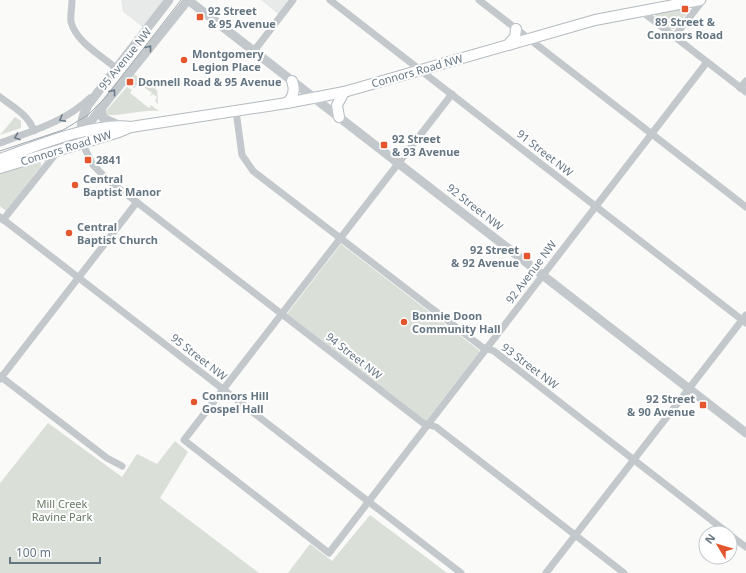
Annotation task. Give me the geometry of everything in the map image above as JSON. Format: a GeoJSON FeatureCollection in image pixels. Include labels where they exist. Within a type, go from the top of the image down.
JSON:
{"type":"FeatureCollection","features":[{"type":"Feature","properties":{"kind":"main road","name":"Connors Road NW"},"geometry":{"type":"LineString","coordinates":[[0,168],[131,127],[287,103],[344,92],[529,39],[640,10],[700,0]]}},
{"type":"Feature","properties":{"kind":"main road"},"geometry":{"type":"LineString","coordinates":[[508,45],[515,37],[516,29]]}},
{"type":"Feature","properties":{"kind":"main road"},"geometry":{"type":"LineString","coordinates":[[287,103],[293,95],[294,88],[292,81]]}},
{"type":"Feature","properties":{"kind":"main road"},"geometry":{"type":"LineString","coordinates":[[340,117],[337,105],[344,92]]}},
{"type":"Feature","properties":{"kind":"main road","name":"Connors Road NW"},"geometry":{"type":"LineString","coordinates":[[0,159],[80,132],[119,125],[131,127]]}},
{"type":"Feature","properties":{"kind":"street"},"geometry":{"type":"LineString","coordinates":[[72,0],[71,21],[75,31],[82,40],[117,69]]}},
{"type":"Feature","properties":{"kind":"street","name":"95 Avenue NW"},"geometry":{"type":"LineString","coordinates":[[82,143],[80,132],[86,109],[169,0]]}},
{"type":"Feature","properties":{"kind":"street","name":"95 Avenue NW"},"geometry":{"type":"LineString","coordinates":[[80,132],[87,126],[188,0]]}},
{"type":"Feature","properties":{"kind":"street","name":"92 Street NW"},"geometry":{"type":"LineString","coordinates":[[188,0],[746,433]]}},
{"type":"Feature","properties":{"kind":"street"},"geometry":{"type":"LineString","coordinates":[[254,51],[293,0]]}},
{"type":"Feature","properties":{"kind":"street","name":"91 Street NW"},"geometry":{"type":"LineString","coordinates":[[330,0],[596,206],[745,319]]}},
{"type":"Feature","properties":{"kind":"street"},"geometry":{"type":"LineString","coordinates":[[479,0],[746,208]]}},
{"type":"Feature","properties":{"kind":"street"},"geometry":{"type":"LineString","coordinates":[[674,37],[703,0]]}},
{"type":"Feature","properties":{"kind":"street"},"geometry":{"type":"LineString","coordinates":[[640,10],[743,90],[746,80]]}},
{"type":"Feature","properties":{"kind":"street","name":"92 Avenue NW"},"geometry":{"type":"LineString","coordinates":[[224,389],[184,440],[329,554],[707,62]]}},
{"type":"Feature","properties":{"kind":"street","name":"95 Avenue NW"},"geometry":{"type":"LineString","coordinates":[[0,143],[58,121],[77,109],[103,86]]}},
{"type":"Feature","properties":{"kind":"street"},"geometry":{"type":"LineString","coordinates":[[224,389],[452,94]]}},
{"type":"Feature","properties":{"kind":"street"},"geometry":{"type":"LineString","coordinates":[[0,97],[28,120],[34,131]]}},
{"type":"Feature","properties":{"kind":"street"},"geometry":{"type":"LineString","coordinates":[[102,107],[101,113],[103,118],[119,125]]}},
{"type":"Feature","properties":{"kind":"street","name":"93 Street NW"},"geometry":{"type":"LineString","coordinates":[[236,111],[241,150],[250,168],[482,348],[494,351],[717,525]]}},
{"type":"Feature","properties":{"kind":"street","name":"94 Street NW"},"geometry":{"type":"LineString","coordinates":[[82,143],[87,155],[99,172],[423,423],[436,427],[624,573]]}},
{"type":"Feature","properties":{"kind":"street"},"geometry":{"type":"LineString","coordinates":[[2,218],[58,150]]}},
{"type":"Feature","properties":{"kind":"street"},"geometry":{"type":"LineString","coordinates":[[122,466],[107,458],[1,377],[137,202]]}},
{"type":"Feature","properties":{"kind":"street","name":"95 Street NW"},"geometry":{"type":"LineString","coordinates":[[2,218],[461,573]]}},
{"type":"Feature","properties":{"kind":"street"},"geometry":{"type":"LineString","coordinates":[[546,573],[633,459],[745,319]]}},
{"type":"Feature","properties":{"kind":"street","name":"93 Street NW"},"geometry":{"type":"LineString","coordinates":[[738,541],[746,547]]}},
{"type":"Feature","properties":{"kind":"shaded area"},"geometry":{"type":"Polygon","coordinates":[[[121,0],[164,0],[144,28],[123,12],[121,0]]]}},
{"type":"Feature","properties":{"kind":"shaded area"},"geometry":{"type":"Polygon","coordinates":[[[261,0],[289,0],[278,14],[261,0]]]}},
{"type":"Feature","properties":{"kind":"green space"},"geometry":{"type":"Polygon","coordinates":[[[687,8],[689,11],[674,29],[670,29],[655,17],[656,13],[687,8]]]}},
{"type":"Feature","properties":{"kind":"green space"},"geometry":{"type":"Polygon","coordinates":[[[134,74],[157,90],[158,104],[155,101],[157,97],[153,94],[149,97],[152,93],[138,83],[134,88],[129,84],[134,74]]]}},
{"type":"Feature","properties":{"kind":"green space"},"geometry":{"type":"Polygon","coordinates":[[[127,87],[132,90],[130,93],[149,108],[151,105],[159,111],[106,115],[105,112],[127,87]]]}},
{"type":"Feature","properties":{"kind":"green space"},"geometry":{"type":"Polygon","coordinates":[[[15,117],[21,121],[21,128],[0,135],[15,117]]]}},
{"type":"Feature","properties":{"kind":"green space"},"geometry":{"type":"Polygon","coordinates":[[[41,162],[41,166],[6,211],[0,206],[0,174],[41,162]]]}},
{"type":"Feature","properties":{"kind":"green space"},"geometry":{"type":"Polygon","coordinates":[[[341,244],[480,351],[426,421],[287,314],[341,244]]]}},
{"type":"Feature","properties":{"kind":"green space","name":"Mill Creek Ravine Park"},"geometry":{"type":"Polygon","coordinates":[[[48,423],[122,477],[137,454],[157,464],[175,441],[188,452],[160,498],[259,573],[0,573],[0,483],[48,423]]]}},
{"type":"Feature","properties":{"kind":"green space"},"geometry":{"type":"Polygon","coordinates":[[[370,515],[447,573],[288,573],[310,544],[332,561],[370,515]]]}},
{"type":"Feature","properties":{"kind":"tram line"},"geometry":{"type":"LineString","coordinates":[[0,151],[63,130],[88,115],[105,98],[181,0]]}},
{"type":"Feature","properties":{"kind":"place","name":"89 Street & Connors Road"},"geometry":{"type":"Point","coordinates":[685,9]}},
{"type":"Feature","properties":{"kind":"place","name":"92 Street & 95 Avenue"},"geometry":{"type":"Point","coordinates":[200,17]}},
{"type":"Feature","properties":{"kind":"place","name":"Montgomery Legion Place"},"geometry":{"type":"Point","coordinates":[184,60]}},
{"type":"Feature","properties":{"kind":"place","name":"Donnell Road & 95 Avenue"},"geometry":{"type":"Point","coordinates":[130,82]}},
{"type":"Feature","properties":{"kind":"place","name":"92 Street & 93 Avenue"},"geometry":{"type":"Point","coordinates":[384,145]}},
{"type":"Feature","properties":{"kind":"place","name":"2841"},"geometry":{"type":"Point","coordinates":[88,160]}},
{"type":"Feature","properties":{"kind":"place","name":"Central Baptist Manor"},"geometry":{"type":"Point","coordinates":[75,185]}},
{"type":"Feature","properties":{"kind":"place","name":"Central Baptist Church"},"geometry":{"type":"Point","coordinates":[69,233]}},
{"type":"Feature","properties":{"kind":"place","name":"92 Street & 92 Avenue"},"geometry":{"type":"Point","coordinates":[527,256]}},
{"type":"Feature","properties":{"kind":"place","name":"Bonnie Doon Community Hall"},"geometry":{"type":"Point","coordinates":[404,322]}},
{"type":"Feature","properties":{"kind":"place","name":"Connors Hill Gospel Hall"},"geometry":{"type":"Point","coordinates":[194,402]}},
{"type":"Feature","properties":{"kind":"place","name":"92 Street & 90 Avenue"},"geometry":{"type":"Point","coordinates":[703,405]}}]}
